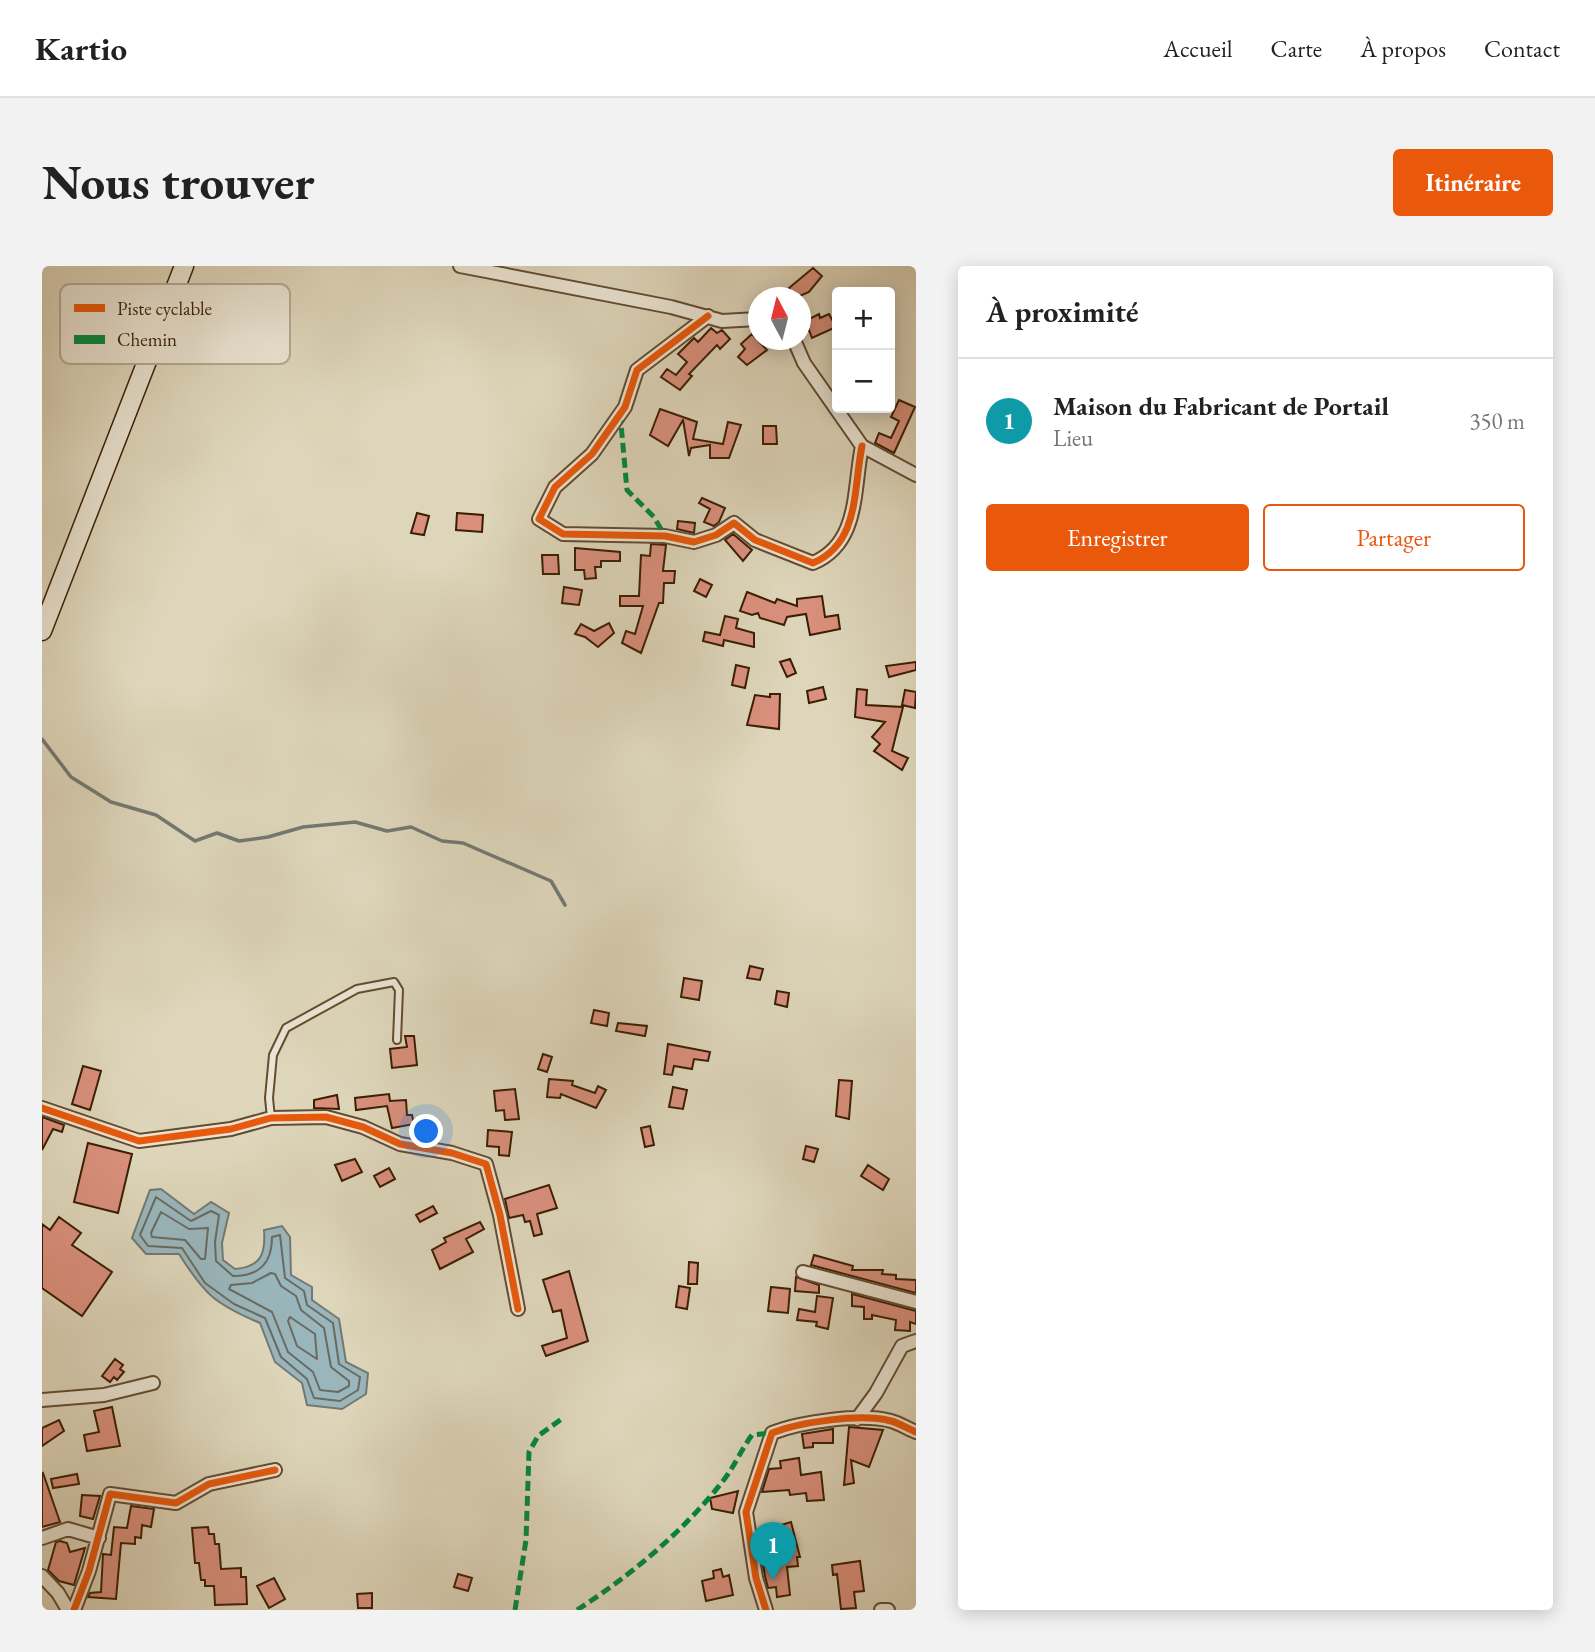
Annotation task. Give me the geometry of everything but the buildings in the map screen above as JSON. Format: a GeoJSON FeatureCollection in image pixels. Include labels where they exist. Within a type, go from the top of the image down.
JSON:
{"type":"FeatureCollection","features":[{"type":"Feature","properties":{"kind":"main road"},"geometry":{"type":"LineString","coordinates":[[177,284],[184,266]]}},
{"type":"Feature","properties":{"kind":"main road"},"geometry":{"type":"LineString","coordinates":[[42,631],[146,364]]}},
{"type":"Feature","properties":{"kind":"street"},"geometry":{"type":"LineString","coordinates":[[460,266],[671,307],[722,321],[748,320]]}},
{"type":"Feature","properties":{"kind":"street"},"geometry":{"type":"LineString","coordinates":[[708,316],[637,370],[625,407],[592,454],[555,487],[539,519],[563,534],[665,536],[694,542],[716,535],[734,523],[755,540],[813,564],[830,556],[844,541],[851,519],[862,446]]}},
{"type":"Feature","properties":{"kind":"street"},"geometry":{"type":"LineString","coordinates":[[798,350],[804,363],[862,446],[916,475]]}},
{"type":"Feature","properties":{"kind":"street"},"geometry":{"type":"LineString","coordinates":[[42,1108],[139,1141],[231,1129],[271,1118],[326,1117],[363,1127],[400,1144],[452,1153],[486,1164],[500,1215],[518,1309]]}},
{"type":"Feature","properties":{"kind":"street"},"geometry":{"type":"LineString","coordinates":[[803,1272],[916,1302]]}},
{"type":"Feature","properties":{"kind":"street"},"geometry":{"type":"LineString","coordinates":[[857,1419],[876,1393],[902,1346],[916,1341]]}},
{"type":"Feature","properties":{"kind":"street"},"geometry":{"type":"LineString","coordinates":[[42,1400],[104,1395],[153,1383]]}},
{"type":"Feature","properties":{"kind":"street"},"geometry":{"type":"LineString","coordinates":[[766,1610],[756,1578],[746,1512],[772,1433],[788,1427],[857,1419],[890,1421],[916,1432]]}},
{"type":"Feature","properties":{"kind":"street"},"geometry":{"type":"LineString","coordinates":[[74,1610],[99,1538],[110,1494],[176,1503],[209,1485],[275,1470]]}},
{"type":"Feature","properties":{"kind":"street"},"geometry":{"type":"LineString","coordinates":[[42,1538],[68,1529],[99,1538]]}},
{"type":"Feature","properties":{"kind":"street"},"geometry":{"type":"LineString","coordinates":[[42,1576],[58,1593],[68,1610]]}},
{"type":"Feature","properties":{"kind":"street"},"geometry":{"type":"LineString","coordinates":[[881,1610],[888,1610]]}},
{"type":"Feature","properties":{"kind":"lane"},"geometry":{"type":"LineString","coordinates":[[271,1118],[269,1098],[273,1055],[286,1028],[357,989],[394,982],[399,990],[397,1040]]}},
{"type":"Feature","properties":{"kind":"water"},"geometry":{"type":"Polygon","coordinates":[[[161,1189],[194,1214],[211,1202],[229,1213],[222,1243],[223,1260],[235,1269],[250,1266],[260,1258],[264,1246],[264,1230],[282,1226],[290,1237],[291,1275],[312,1287],[312,1300],[339,1319],[346,1362],[368,1373],[366,1394],[342,1409],[307,1405],[302,1383],[275,1362],[260,1323],[212,1297],[179,1254],[146,1254],[132,1238],[150,1190],[161,1189]]]}},
{"type":"Feature","properties":{"kind":"waterway"},"geometry":{"type":"LineString","coordinates":[[42,739],[71,777],[111,802],[156,815],[195,841],[217,833],[239,841],[268,837],[303,827],[355,822],[387,831],[411,827],[442,841],[463,843],[551,881],[565,905]]}},
{"type":"Feature","properties":{"kind":"marked path"},"geometry":{"type":"LineString","coordinates":[[620,413],[627,490],[654,517],[665,536]]}},
{"type":"Feature","properties":{"kind":"marked path"},"geometry":{"type":"LineString","coordinates":[[515,1610],[526,1540],[529,1452],[538,1436],[563,1418]]}},
{"type":"Feature","properties":{"kind":"marked path"},"geometry":{"type":"LineString","coordinates":[[577,1610],[617,1583],[674,1535],[723,1481],[752,1435],[772,1433]]}},
{"type":"Feature","properties":{"kind":"cycle path"},"geometry":{"type":"LineString","coordinates":[[708,316],[637,370],[625,407],[592,454],[555,487],[539,519],[563,534],[665,536],[694,542],[716,535],[734,523],[755,540],[813,563],[828,554],[847,529],[855,497],[862,446]]}},
{"type":"Feature","properties":{"kind":"cycle path"},"geometry":{"type":"LineString","coordinates":[[42,1108],[139,1141],[231,1129],[271,1118],[326,1117],[363,1127],[400,1144],[452,1153],[486,1164],[500,1215],[518,1309]]}},
{"type":"Feature","properties":{"kind":"cycle path"},"geometry":{"type":"LineString","coordinates":[[766,1610],[756,1578],[746,1512],[772,1433],[814,1422],[848,1418],[891,1421],[916,1432]]}},
{"type":"Feature","properties":{"kind":"cycle path"},"geometry":{"type":"LineString","coordinates":[[74,1610],[89,1571],[110,1494],[176,1503],[209,1484],[275,1470]]}},
{"type":"Feature","properties":{"kind":"place","name":"Maison du Fabricant de Portail"},"geometry":{"type":"Point","coordinates":[773,1580]}}]}
